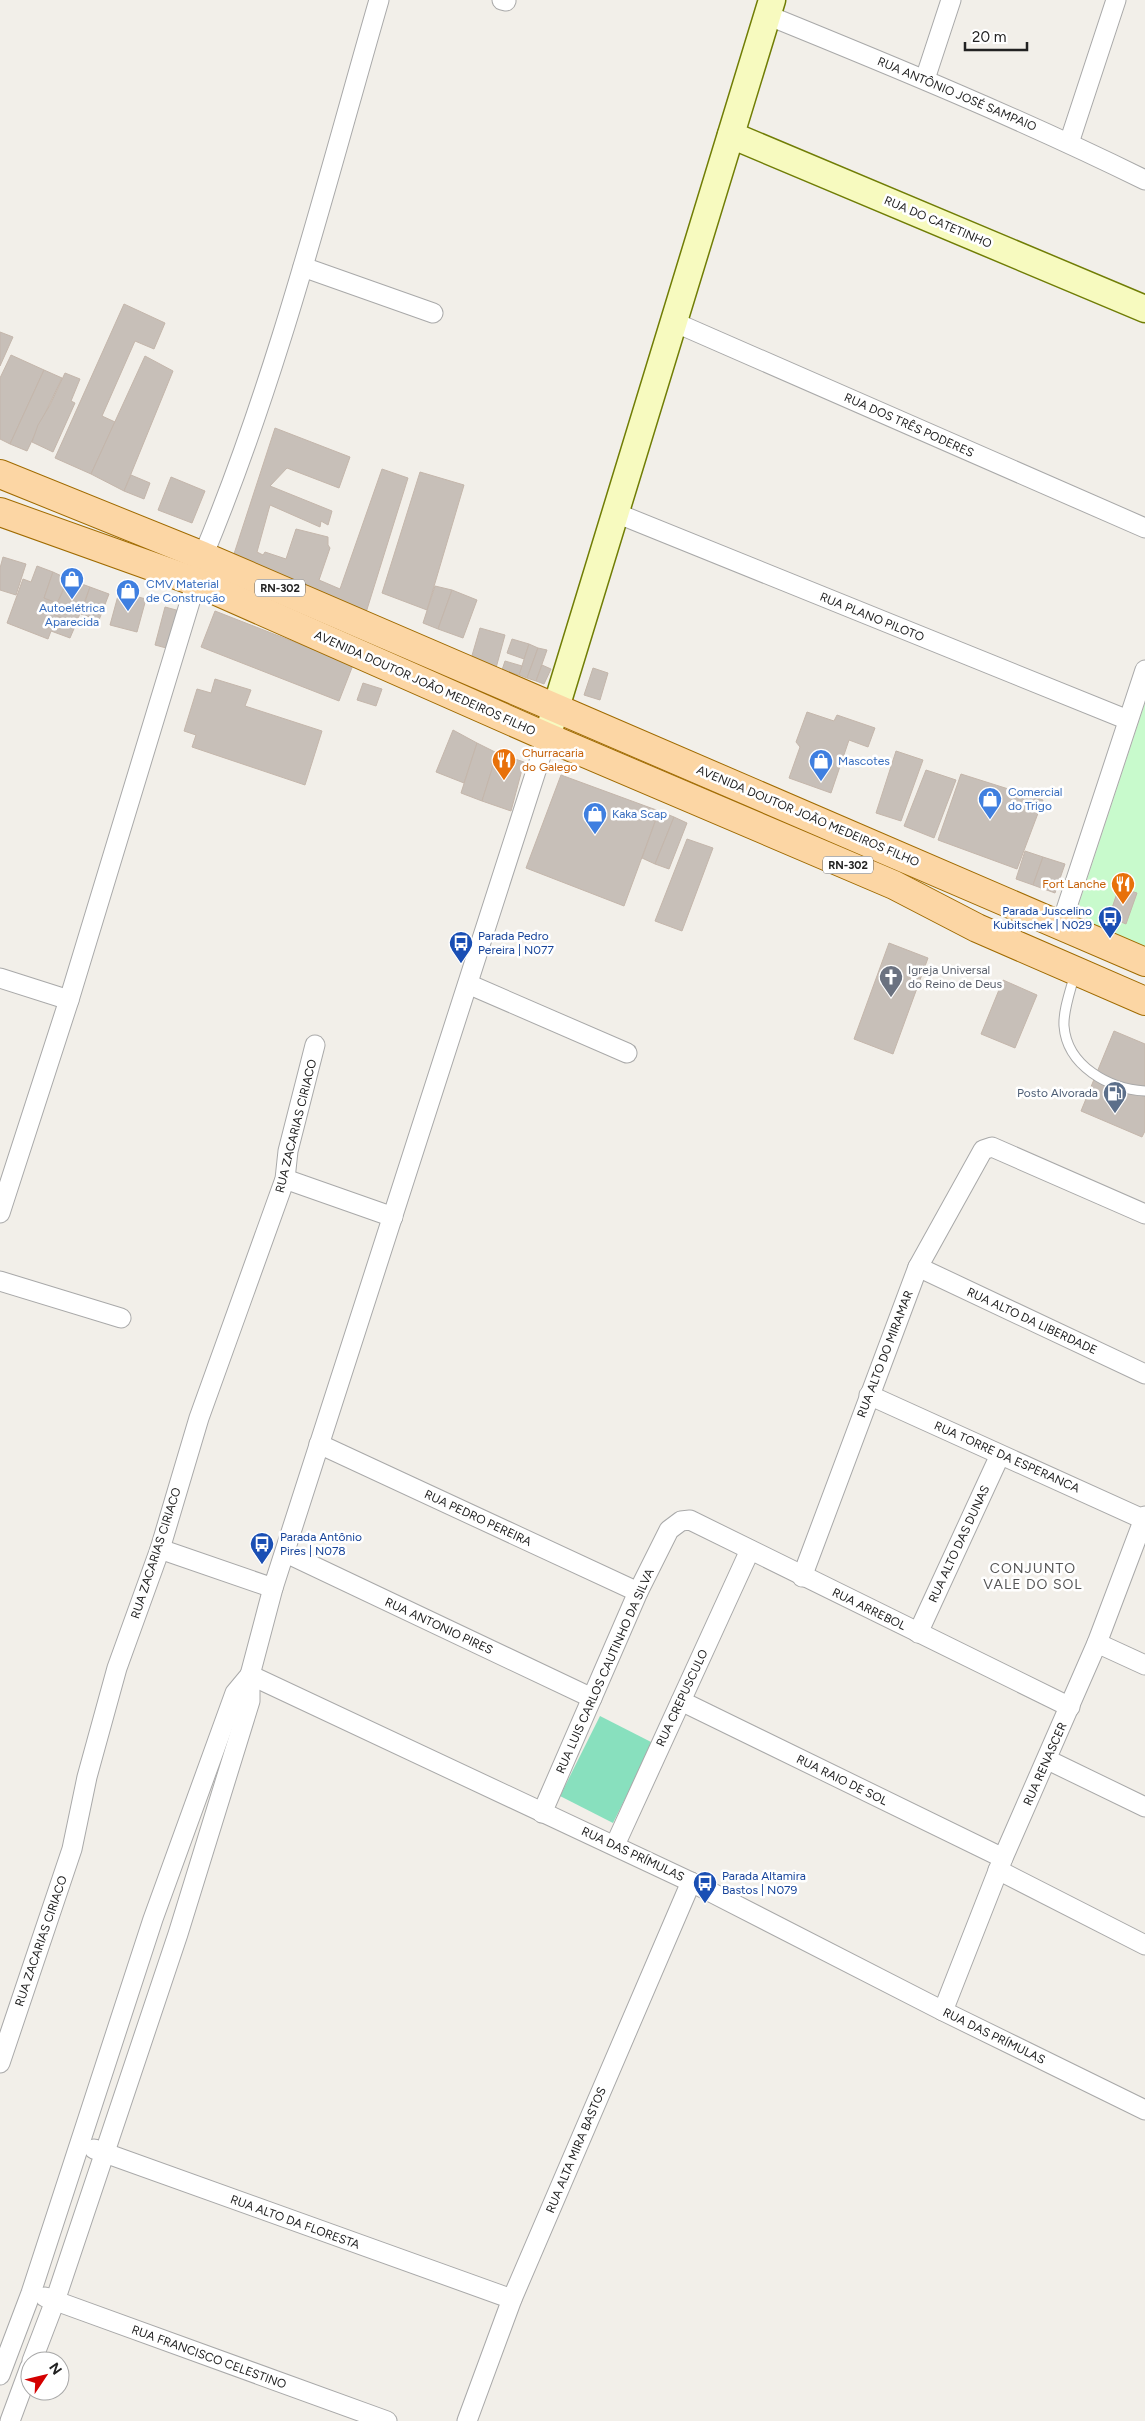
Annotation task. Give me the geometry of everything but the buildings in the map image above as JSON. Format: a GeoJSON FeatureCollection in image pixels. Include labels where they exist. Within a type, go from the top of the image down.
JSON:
{"type":"FeatureCollection","features":[{"type":"Feature","properties":{"kind":"main road"},"geometry":{"type":"LineString","coordinates":[[547,737],[770,7]]}},
{"type":"Feature","properties":{"kind":"main road","name":"RUA DO CATETINHO"},"geometry":{"type":"LineString","coordinates":[[731,135],[1145,308]]}},
{"type":"Feature","properties":{"kind":"main road","name":"AVENIDA DOUTOR JOÃO MEDEIROS FILHO"},"geometry":{"type":"LineString","coordinates":[[5,484],[203,556],[1145,962]]}},
{"type":"Feature","properties":{"kind":"main road","name":"AVENIDA DOUTOR JOÃO MEDEIROS FILHO"},"geometry":{"type":"LineString","coordinates":[[0,512],[196,582],[547,737],[894,885],[977,928],[1145,1001]]}},
{"type":"Feature","properties":{"kind":"main road"},"geometry":{"type":"LineString","coordinates":[[977,928],[983,914],[991,909],[1038,926],[1054,928],[1061,925]]}},
{"type":"Feature","properties":{"kind":"main road"},"geometry":{"type":"LineString","coordinates":[[1118,988],[1145,993]]}},
{"type":"Feature","properties":{"kind":"street"},"geometry":{"type":"LineString","coordinates":[[203,556],[232,486],[279,349],[379,0]]}},
{"type":"Feature","properties":{"kind":"street"},"geometry":{"type":"LineString","coordinates":[[925,79],[951,0]]}},
{"type":"Feature","properties":{"kind":"street"},"geometry":{"type":"LineString","coordinates":[[1069,143],[1116,0]]}},
{"type":"Feature","properties":{"kind":"street","name":"RUA ANTÔNIO JOSÉ SAMPAIO"},"geometry":{"type":"LineString","coordinates":[[770,7],[1069,143],[1145,180]]}},
{"type":"Feature","properties":{"kind":"street"},"geometry":{"type":"LineString","coordinates":[[303,267],[433,313]]}},
{"type":"Feature","properties":{"kind":"street","name":"RUA DOS TRÊS PODERES"},"geometry":{"type":"LineString","coordinates":[[674,322],[1145,528]]}},
{"type":"Feature","properties":{"kind":"street","name":"RUA PLANO PILOTO"},"geometry":{"type":"LineString","coordinates":[[616,513],[1128,720]]}},
{"type":"Feature","properties":{"kind":"street"},"geometry":{"type":"LineString","coordinates":[[0,1213],[69,1000],[196,582]]}},
{"type":"Feature","properties":{"kind":"street"},"geometry":{"type":"LineString","coordinates":[[1061,925],[1145,670]]}},
{"type":"Feature","properties":{"kind":"street"},"geometry":{"type":"LineString","coordinates":[[36,2351],[55,2301],[179,1928],[250,1701],[250,1675],[274,1588],[547,737]]}},
{"type":"Feature","properties":{"kind":"street"},"geometry":{"type":"LineString","coordinates":[[0,978],[69,1000]]}},
{"type":"Feature","properties":{"kind":"street"},"geometry":{"type":"LineString","coordinates":[[468,984],[626,1052]]}},
{"type":"Feature","properties":{"kind":"street","name":"RUA ZACARIAS CIRIACO"},"geometry":{"type":"LineString","coordinates":[[0,2063],[66,1867],[87,1777],[117,1668],[160,1549],[199,1418],[284,1179],[288,1151],[315,1045]]}},
{"type":"Feature","properties":{"kind":"street","name":"RUA ALTO DO MIRAMAR"},"geometry":{"type":"LineString","coordinates":[[802,1576],[918,1267],[979,1154],[983,1150],[992,1147],[1145,1214]]}},
{"type":"Feature","properties":{"kind":"street"},"geometry":{"type":"LineString","coordinates":[[284,1179],[393,1217]]}},
{"type":"Feature","properties":{"kind":"street","name":"RUA ALTO DA LIBERDADE"},"geometry":{"type":"LineString","coordinates":[[918,1267],[1145,1374]]}},
{"type":"Feature","properties":{"kind":"street"},"geometry":{"type":"LineString","coordinates":[[0,1281],[120,1318]]}},
{"type":"Feature","properties":{"kind":"street","name":"RUA TORRE DA ESPERANCA"},"geometry":{"type":"LineString","coordinates":[[869,1395],[1145,1518]]}},
{"type":"Feature","properties":{"kind":"street","name":"RUA PEDRO PEREIRA"},"geometry":{"type":"LineString","coordinates":[[319,1444],[638,1592]]}},
{"type":"Feature","properties":{"kind":"street","name":"RUA ALTO DAS DUNAS"},"geometry":{"type":"LineString","coordinates":[[918,1632],[1000,1455]]}},
{"type":"Feature","properties":{"kind":"street","name":"RUA RENASCER"},"geometry":{"type":"LineString","coordinates":[[943,2011],[1001,1864],[1048,1760],[1097,1643],[1145,1518]]}},
{"type":"Feature","properties":{"kind":"street","name":"RUA ARREBOL"},"geometry":{"type":"LineString","coordinates":[[669,1530],[681,1521],[690,1520],[1070,1707]]}},
{"type":"Feature","properties":{"kind":"street","name":"RUA LUIS CARLOS CAUTINHO DA SILVA"},"geometry":{"type":"LineString","coordinates":[[542,1813],[638,1592],[669,1530]]}},
{"type":"Feature","properties":{"kind":"street"},"geometry":{"type":"LineString","coordinates":[[160,1549],[274,1588]]}},
{"type":"Feature","properties":{"kind":"street","name":"RUA CREPUSCULO"},"geometry":{"type":"LineString","coordinates":[[615,1846],[750,1550]]}},
{"type":"Feature","properties":{"kind":"street","name":"RUA ANTONIO PIRES"},"geometry":{"type":"LineString","coordinates":[[286,1553],[592,1698]]}},
{"type":"Feature","properties":{"kind":"street"},"geometry":{"type":"LineString","coordinates":[[1097,1643],[1145,1665]]}},
{"type":"Feature","properties":{"kind":"street"},"geometry":{"type":"LineString","coordinates":[[0,2375],[31,2293],[153,1919],[235,1693],[250,1675]]}},
{"type":"Feature","properties":{"kind":"street","name":"RUA DAS PRÍMULAS"},"geometry":{"type":"LineString","coordinates":[[250,1675],[691,1882],[943,2011],[1145,2110]]}},
{"type":"Feature","properties":{"kind":"street","name":"RUA RAIO DE SOL"},"geometry":{"type":"LineString","coordinates":[[681,1701],[1001,1864],[1145,1945]]}},
{"type":"Feature","properties":{"kind":"street"},"geometry":{"type":"LineString","coordinates":[[1048,1760],[1145,1807]]}},
{"type":"Feature","properties":{"kind":"street","name":"RUA ALTA MIRA BASTOS"},"geometry":{"type":"LineString","coordinates":[[467,2421],[512,2299],[691,1882]]}},
{"type":"Feature","properties":{"kind":"street"},"geometry":{"type":"LineString","coordinates":[[153,1919],[179,1928]]}},
{"type":"Feature","properties":{"kind":"street","name":"RUA ALTO DA FLORESTA"},"geometry":{"type":"LineString","coordinates":[[79,2143],[512,2299]]}},
{"type":"Feature","properties":{"kind":"street","name":"RUA FRANCISCO CELESTINO"},"geometry":{"type":"LineString","coordinates":[[31,2293],[387,2421]]}},
{"type":"Feature","properties":{"kind":"street"},"geometry":{"type":"LineString","coordinates":[[10,2421],[20,2394]]}},
{"type":"Feature","properties":{"kind":"lane"},"geometry":{"type":"LineString","coordinates":[[1098,941],[1110,939],[1145,955]]}},
{"type":"Feature","properties":{"kind":"lane"},"geometry":{"type":"LineString","coordinates":[[1075,970],[1064,1024],[1067,1043],[1076,1059],[1092,1073],[1130,1090],[1145,1091]]}},
{"type":"Feature","properties":{"kind":"green space"},"geometry":{"type":"Polygon","coordinates":[[[1145,703],[1145,949],[1095,934],[1079,904],[1145,703]]]}},
{"type":"Feature","properties":{"kind":"green space"},"geometry":{"type":"Polygon","coordinates":[[[600,1716],[653,1743],[613,1823],[560,1796],[600,1716]]]}},
{"type":"Feature","properties":{"kind":"place","name":"Autoelétrica Aparecida"},"geometry":{"type":"Point","coordinates":[72,600]}},
{"type":"Feature","properties":{"kind":"place","name":"CMV Material de Construção"},"geometry":{"type":"Point","coordinates":[128,612]}},
{"type":"Feature","properties":{"kind":"place","name":"Churracaria do Galego"},"geometry":{"type":"Point","coordinates":[504,781]}},
{"type":"Feature","properties":{"kind":"place","name":"Mascotes"},"geometry":{"type":"Point","coordinates":[821,782]}},
{"type":"Feature","properties":{"kind":"place","name":"Comercial do Trigo"},"geometry":{"type":"Point","coordinates":[990,820]}},
{"type":"Feature","properties":{"kind":"place","name":"Kaka Scap"},"geometry":{"type":"Point","coordinates":[595,835]}},
{"type":"Feature","properties":{"kind":"place","name":"Fort Lanche"},"geometry":{"type":"Point","coordinates":[1123,905]}},
{"type":"Feature","properties":{"kind":"place","name":"Parada Juscelino Kubitschek | N029"},"geometry":{"type":"Point","coordinates":[1110,939]}},
{"type":"Feature","properties":{"kind":"place","name":"Parada Pedro Pereira | N077"},"geometry":{"type":"Point","coordinates":[461,964]}},
{"type":"Feature","properties":{"kind":"place","name":"Igreja Universal do Reino de Deus"},"geometry":{"type":"Point","coordinates":[891,998]}},
{"type":"Feature","properties":{"kind":"place","name":"Posto Alvorada"},"geometry":{"type":"Point","coordinates":[1115,1114]}},
{"type":"Feature","properties":{"kind":"place","name":"Parada Antônio Pires | N078"},"geometry":{"type":"Point","coordinates":[262,1565]}},
{"type":"Feature","properties":{"kind":"place","name":"Parada Altamira Bastos | N079"},"geometry":{"type":"Point","coordinates":[705,1904]}},
{"type":"Feature","properties":{"kind":"district","name":"CONJUNTO VALE DO SOL"},"geometry":{"type":"Point","coordinates":[1033,1576]}}]}
